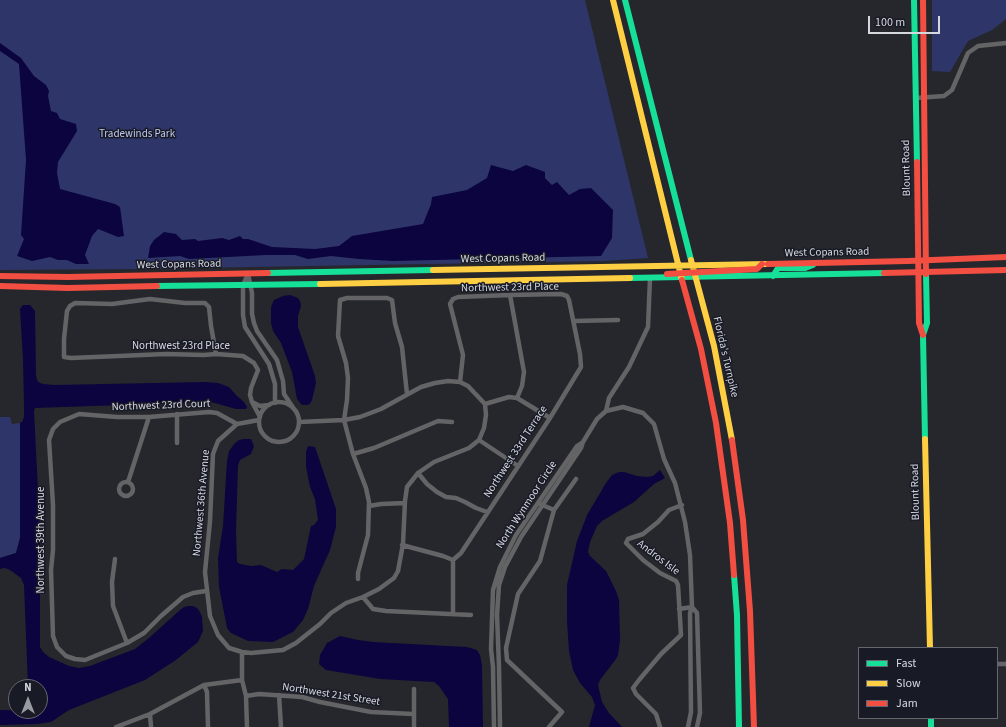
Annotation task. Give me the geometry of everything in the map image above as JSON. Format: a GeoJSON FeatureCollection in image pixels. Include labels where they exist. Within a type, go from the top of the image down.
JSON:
{"type":"FeatureCollection","features":[{"type":"Feature","properties":{"kind":"main road","name":"Florida's Turnpike"},"geometry":{"type":"LineString","coordinates":[[613,0],[684,290],[701,349],[716,422],[730,523],[737,615],[739,727]]}},
{"type":"Feature","properties":{"kind":"main road","name":"Florida's Turnpike"},"geometry":{"type":"LineString","coordinates":[[626,0],[698,289],[714,346],[728,421],[743,520],[750,611],[754,727]]}},
{"type":"Feature","properties":{"kind":"main road","name":"Blount Road"},"geometry":{"type":"LineString","coordinates":[[914,0],[919,323],[923,335],[930,647]]}},
{"type":"Feature","properties":{"kind":"main road","name":"Blount Road"},"geometry":{"type":"LineString","coordinates":[[923,0],[927,323],[923,335]]}},
{"type":"Feature","properties":{"kind":"main road","name":"West Copans Road"},"geometry":{"type":"LineString","coordinates":[[0,276],[110,276],[524,269],[1006,257]]}},
{"type":"Feature","properties":{"kind":"main road"},"geometry":{"type":"LineString","coordinates":[[773,276],[778,268],[805,268],[818,262]]}},
{"type":"Feature","properties":{"kind":"main road"},"geometry":{"type":"LineString","coordinates":[[650,278],[665,274],[744,271],[757,269],[762,264]]}},
{"type":"Feature","properties":{"kind":"main road"},"geometry":{"type":"LineString","coordinates":[[524,269],[524,280]]}},
{"type":"Feature","properties":{"kind":"main road","name":"West Copans Road"},"geometry":{"type":"LineString","coordinates":[[0,286],[68,288],[773,276],[1006,270]]}},
{"type":"Feature","properties":{"kind":"main road"},"geometry":{"type":"LineString","coordinates":[[110,276],[110,287]]}},
{"type":"Feature","properties":{"kind":"street"},"geometry":{"type":"LineString","coordinates":[[916,98],[944,96],[952,90],[968,53],[978,46],[1006,43]]}},
{"type":"Feature","properties":{"kind":"street"},"geometry":{"type":"LineString","coordinates":[[248,274],[251,285],[252,314],[254,323],[257,331],[278,360],[284,394],[297,413],[299,422],[296,433],[293,437],[282,442],[275,442],[264,436],[252,402]]}},
{"type":"Feature","properties":{"kind":"street"},"geometry":{"type":"LineString","coordinates":[[248,274],[243,285],[243,315],[245,327],[269,364],[275,384],[275,403]]}},
{"type":"Feature","properties":{"kind":"street"},"geometry":{"type":"LineString","coordinates":[[650,278],[648,327],[629,367],[609,398],[606,411],[623,407],[643,412],[654,424],[664,459],[675,483],[682,505],[690,555],[692,607],[690,613],[691,712],[688,727]]}},
{"type":"Feature","properties":{"kind":"street","name":"Northwest 23rd Place"},"geometry":{"type":"LineString","coordinates":[[460,382],[463,355],[450,304],[453,299],[458,297],[510,295],[561,294],[567,296]]}},
{"type":"Feature","properties":{"kind":"street"},"geometry":{"type":"LineString","coordinates":[[510,295],[524,372],[522,386],[517,398]]}},
{"type":"Feature","properties":{"kind":"street","name":"Northwest 33rd Terrace"},"geometry":{"type":"LineString","coordinates":[[453,560],[461,553],[550,418],[581,367],[574,321],[567,296]]}},
{"type":"Feature","properties":{"kind":"street"},"geometry":{"type":"LineString","coordinates":[[358,579],[358,573],[368,535],[369,506],[366,488],[353,454],[344,420],[348,378],[346,363],[338,336],[340,300],[347,298],[387,298],[392,300],[395,323],[402,347],[407,394]]}},
{"type":"Feature","properties":{"kind":"street","name":"Northwest 23rd Place"},"geometry":{"type":"LineString","coordinates":[[216,354],[209,307],[205,303],[185,303],[150,299],[112,304],[75,303],[70,306],[67,311],[64,357],[71,358],[166,354],[216,354],[243,356],[254,363],[258,370],[251,388],[250,395],[252,402]]}},
{"type":"Feature","properties":{"kind":"street"},"geometry":{"type":"LineString","coordinates":[[574,321],[618,320]]}},
{"type":"Feature","properties":{"kind":"street"},"geometry":{"type":"LineString","coordinates":[[245,327],[254,323]]}},
{"type":"Feature","properties":{"kind":"street"},"geometry":{"type":"LineString","coordinates":[[272,373],[280,372]]}},
{"type":"Feature","properties":{"kind":"street"},"geometry":{"type":"LineString","coordinates":[[247,727],[246,696],[242,680],[242,652],[262,653],[284,650],[296,643],[331,613],[346,603],[363,597],[394,578],[398,571],[402,545],[404,504],[407,487],[418,473],[434,462],[469,448],[479,440],[484,428],[486,415],[485,404],[468,386],[460,382],[448,380],[435,383],[407,394],[381,409],[360,417],[344,420],[299,422]]}},
{"type":"Feature","properties":{"kind":"street"},"geometry":{"type":"LineString","coordinates":[[485,404],[509,397],[517,398],[550,418]]}},
{"type":"Feature","properties":{"kind":"street"},"geometry":{"type":"LineString","coordinates":[[252,402],[260,406],[265,406],[282,402],[294,409]]}},
{"type":"Feature","properties":{"kind":"street"},"geometry":{"type":"LineString","coordinates":[[259,419],[262,412],[269,405]]}},
{"type":"Feature","properties":{"kind":"street","name":"North Wynmoor Circle"},"geometry":{"type":"LineString","coordinates":[[500,727],[497,615],[499,585],[501,579],[511,554],[576,446],[583,442],[597,419],[606,411]]}},
{"type":"Feature","properties":{"kind":"street","name":"Northwest 23rd Court"},"geometry":{"type":"LineString","coordinates":[[60,422],[79,414],[117,417],[149,417],[209,412],[217,413],[237,424]]}},
{"type":"Feature","properties":{"kind":"street"},"geometry":{"type":"LineString","coordinates":[[177,414],[177,443]]}},
{"type":"Feature","properties":{"kind":"street"},"geometry":{"type":"LineString","coordinates":[[128,482],[149,417]]}},
{"type":"Feature","properties":{"kind":"street"},"geometry":{"type":"LineString","coordinates":[[237,424],[259,419]]}},
{"type":"Feature","properties":{"kind":"street"},"geometry":{"type":"LineString","coordinates":[[353,454],[374,448],[438,421],[452,422]]}},
{"type":"Feature","properties":{"kind":"street","name":"Northwest 39th Avenue"},"geometry":{"type":"LineString","coordinates":[[60,422],[53,429],[49,440],[53,505],[53,550],[51,570],[52,636],[57,647],[66,656],[85,660],[127,643]]}},
{"type":"Feature","properties":{"kind":"street","name":"Northwest 36th Avenue"},"geometry":{"type":"LineString","coordinates":[[237,424],[218,441],[213,454],[210,521],[204,572],[210,616],[218,635],[229,648],[242,652]]}},
{"type":"Feature","properties":{"kind":"street"},"geometry":{"type":"LineString","coordinates":[[479,440],[518,466]]}},
{"type":"Feature","properties":{"kind":"street"},"geometry":{"type":"LineString","coordinates":[[418,473],[437,492],[446,497],[456,498],[487,512]]}},
{"type":"Feature","properties":{"kind":"street"},"geometry":{"type":"LineString","coordinates":[[549,727],[562,712],[507,660],[506,648],[518,594],[540,561],[554,510],[576,479]]}},
{"type":"Feature","properties":{"kind":"street"},"geometry":{"type":"LineString","coordinates":[[369,506],[380,504],[404,504]]}},
{"type":"Feature","properties":{"kind":"street"},"geometry":{"type":"LineString","coordinates":[[541,504],[554,510]]}},
{"type":"Feature","properties":{"kind":"street","name":"North Wynmoor Circle"},"geometry":{"type":"LineString","coordinates":[[494,727],[494,667],[492,649],[493,590],[506,552],[516,535],[541,504]]}},
{"type":"Feature","properties":{"kind":"street","name":"Andros Isle"},"geometry":{"type":"LineString","coordinates":[[660,727],[656,714],[636,694],[634,688],[661,654],[681,635],[678,585],[676,581],[649,564],[626,543],[628,539],[643,534],[658,522],[669,510],[682,505]]}},
{"type":"Feature","properties":{"kind":"street"},"geometry":{"type":"LineString","coordinates":[[402,545],[435,553],[453,560],[453,614]]}},
{"type":"Feature","properties":{"kind":"street"},"geometry":{"type":"LineString","coordinates":[[115,559],[112,582],[113,606],[127,643],[144,633],[183,597],[206,591]]}},
{"type":"Feature","properties":{"kind":"street"},"geometry":{"type":"LineString","coordinates":[[363,597],[373,609],[386,611],[471,615]]}},
{"type":"Feature","properties":{"kind":"street"},"geometry":{"type":"LineString","coordinates":[[679,609],[692,607]]}},
{"type":"Feature","properties":{"kind":"street"},"geometry":{"type":"LineString","coordinates":[[692,607],[697,613],[700,713],[697,727]]}},
{"type":"Feature","properties":{"kind":"street"},"geometry":{"type":"LineString","coordinates":[[492,649],[506,648]]}},
{"type":"Feature","properties":{"kind":"street"},"geometry":{"type":"LineString","coordinates":[[116,727],[150,714],[204,685],[242,680]]}},
{"type":"Feature","properties":{"kind":"street"},"geometry":{"type":"LineString","coordinates":[[204,685],[207,692],[208,727]]}},
{"type":"Feature","properties":{"kind":"street"},"geometry":{"type":"LineString","coordinates":[[414,689],[414,727]]}},
{"type":"Feature","properties":{"kind":"street","name":"Northwest 21st Street"},"geometry":{"type":"LineString","coordinates":[[246,696],[259,694],[302,697],[371,712],[413,714]]}},
{"type":"Feature","properties":{"kind":"street"},"geometry":{"type":"LineString","coordinates":[[279,695],[281,727]]}},
{"type":"Feature","properties":{"kind":"street"},"geometry":{"type":"LineString","coordinates":[[150,714],[151,727]]}},
{"type":"Feature","properties":{"kind":"green space","name":"Tradewinds Park"},"geometry":{"type":"Polygon","coordinates":[[[0,0],[585,0],[648,258],[604,261],[0,270],[0,0]]]}},
{"type":"Feature","properties":{"kind":"green space"},"geometry":{"type":"Polygon","coordinates":[[[932,0],[1006,0],[1006,19],[992,30],[968,41],[950,72],[932,71],[932,0]]]}},
{"type":"Feature","properties":{"kind":"green space"},"geometry":{"type":"Polygon","coordinates":[[[0,417],[10,417],[12,424],[20,423],[21,464],[20,538],[16,553],[0,558],[0,417]]]}},
{"type":"Feature","properties":{"kind":"shaded area"},"geometry":{"type":"Polygon","coordinates":[[[0,43],[21,58],[34,76],[46,85],[49,91],[48,96],[51,111],[57,113],[60,119],[76,124],[77,131],[58,162],[57,173],[60,189],[115,204],[120,207],[124,236],[118,237],[98,229],[92,236],[85,255],[89,264],[76,264],[67,260],[58,260],[50,257],[32,261],[17,256],[24,239],[21,235],[26,160],[19,64],[0,51],[0,43]]]}},
{"type":"Feature","properties":{"kind":"shaded area"},"geometry":{"type":"Polygon","coordinates":[[[491,165],[513,171],[526,165],[545,172],[545,178],[552,185],[557,182],[569,195],[580,189],[591,188],[613,210],[612,238],[601,256],[393,261],[331,256],[308,259],[295,255],[189,259],[180,256],[148,258],[150,246],[154,240],[164,232],[176,234],[182,240],[195,239],[198,241],[222,238],[229,240],[240,236],[243,239],[248,239],[272,247],[315,249],[339,246],[352,236],[423,224],[431,204],[432,197],[467,190],[487,178],[491,165]]]}},
{"type":"Feature","properties":{"kind":"shaded area"},"geometry":{"type":"Polygon","coordinates":[[[290,295],[298,298],[300,301],[301,306],[298,316],[298,327],[315,376],[316,383],[312,400],[310,404],[307,405],[302,405],[297,399],[292,372],[281,343],[273,331],[271,323],[271,308],[274,300],[290,295]]]}},
{"type":"Feature","properties":{"kind":"shaded area"},"geometry":{"type":"Polygon","coordinates":[[[23,305],[30,305],[35,311],[36,376],[38,382],[55,385],[218,383],[229,387],[247,407],[246,409],[236,409],[211,402],[35,408],[40,530],[40,647],[43,652],[49,657],[69,666],[79,668],[90,666],[135,649],[180,610],[189,606],[197,608],[200,612],[203,631],[198,642],[176,660],[145,680],[69,710],[51,722],[0,725],[0,710],[8,710],[8,719],[48,719],[48,679],[28,679],[24,585],[21,578],[10,570],[5,568],[0,569],[0,558],[16,553],[20,538],[20,423],[24,417],[24,406],[20,309],[23,305]]]}},
{"type":"Feature","properties":{"kind":"shaded area"},"geometry":{"type":"Polygon","coordinates":[[[244,439],[251,439],[254,446],[251,454],[240,460],[238,465],[236,531],[237,562],[251,566],[261,565],[277,572],[282,569],[293,570],[304,559],[311,526],[318,520],[315,499],[310,487],[306,467],[306,452],[308,446],[315,447],[336,509],[336,527],[330,550],[314,586],[308,609],[303,620],[293,632],[273,642],[248,641],[231,633],[227,628],[219,587],[218,558],[223,526],[227,461],[229,451],[235,443],[244,439]]]}},
{"type":"Feature","properties":{"kind":"shaded area"},"geometry":{"type":"Polygon","coordinates":[[[660,470],[665,478],[654,484],[634,502],[602,521],[597,526],[590,542],[588,552],[590,556],[606,571],[619,600],[620,640],[618,655],[598,685],[602,702],[609,713],[622,727],[589,727],[595,705],[592,697],[580,683],[573,670],[569,651],[567,621],[567,585],[577,541],[587,515],[612,475],[619,472],[624,472],[647,477],[653,476],[660,470]]]}},
{"type":"Feature","properties":{"kind":"shaded area"},"geometry":{"type":"Polygon","coordinates":[[[340,636],[373,642],[467,647],[477,650],[480,655],[482,665],[483,727],[449,727],[448,699],[439,686],[434,682],[380,679],[326,670],[319,664],[320,655],[327,643],[340,636]]]}},
{"type":"Feature","properties":{"kind":"traffic: fast"},"geometry":{"type":"LineString","coordinates":[[625,0],[691,260]]}},
{"type":"Feature","properties":{"kind":"traffic: fast"},"geometry":{"type":"LineString","coordinates":[[914,0],[917,162]]}},
{"type":"Feature","properties":{"kind":"traffic: fast"},"geometry":{"type":"LineString","coordinates":[[773,276],[778,268],[805,268],[813,265]]}},
{"type":"Feature","properties":{"kind":"traffic: fast"},"geometry":{"type":"LineString","coordinates":[[268,273],[433,270]]}},
{"type":"Feature","properties":{"kind":"traffic: fast"},"geometry":{"type":"LineString","coordinates":[[630,278],[884,273]]}},
{"type":"Feature","properties":{"kind":"traffic: fast"},"geometry":{"type":"LineString","coordinates":[[925,439],[923,335],[927,323],[926,274]]}},
{"type":"Feature","properties":{"kind":"traffic: fast"},"geometry":{"type":"LineString","coordinates":[[157,286],[320,284]]}},
{"type":"Feature","properties":{"kind":"traffic: fast"},"geometry":{"type":"LineString","coordinates":[[734,575],[737,615],[739,727]]}},
{"type":"Feature","properties":{"kind":"traffic: fast"},"geometry":{"type":"LineString","coordinates":[[931,719],[931,727]]}},
{"type":"Feature","properties":{"kind":"traffic: slow"},"geometry":{"type":"LineString","coordinates":[[613,0],[682,280]]}},
{"type":"Feature","properties":{"kind":"traffic: slow"},"geometry":{"type":"LineString","coordinates":[[691,260],[714,346],[732,440]]}},
{"type":"Feature","properties":{"kind":"traffic: slow"},"geometry":{"type":"LineString","coordinates":[[433,270],[768,264]]}},
{"type":"Feature","properties":{"kind":"traffic: slow"},"geometry":{"type":"LineString","coordinates":[[320,284],[630,278]]}},
{"type":"Feature","properties":{"kind":"traffic: slow"},"geometry":{"type":"LineString","coordinates":[[925,439],[930,647]]}},
{"type":"Feature","properties":{"kind":"traffic: jam"},"geometry":{"type":"LineString","coordinates":[[923,0],[926,274]]}},
{"type":"Feature","properties":{"kind":"traffic: jam"},"geometry":{"type":"LineString","coordinates":[[917,162],[919,323],[923,335]]}},
{"type":"Feature","properties":{"kind":"traffic: jam"},"geometry":{"type":"LineString","coordinates":[[768,264],[1006,257]]}},
{"type":"Feature","properties":{"kind":"traffic: jam"},"geometry":{"type":"LineString","coordinates":[[667,274],[757,269],[762,264]]}},
{"type":"Feature","properties":{"kind":"traffic: jam"},"geometry":{"type":"LineString","coordinates":[[884,273],[1006,270]]}},
{"type":"Feature","properties":{"kind":"traffic: jam"},"geometry":{"type":"LineString","coordinates":[[0,276],[68,277],[268,273]]}},
{"type":"Feature","properties":{"kind":"traffic: jam"},"geometry":{"type":"LineString","coordinates":[[682,280],[701,349],[716,423],[730,523],[734,575]]}},
{"type":"Feature","properties":{"kind":"traffic: jam"},"geometry":{"type":"LineString","coordinates":[[0,286],[68,288],[157,286]]}},
{"type":"Feature","properties":{"kind":"traffic: jam"},"geometry":{"type":"LineString","coordinates":[[732,440],[743,520],[750,611],[754,727]]}}]}
